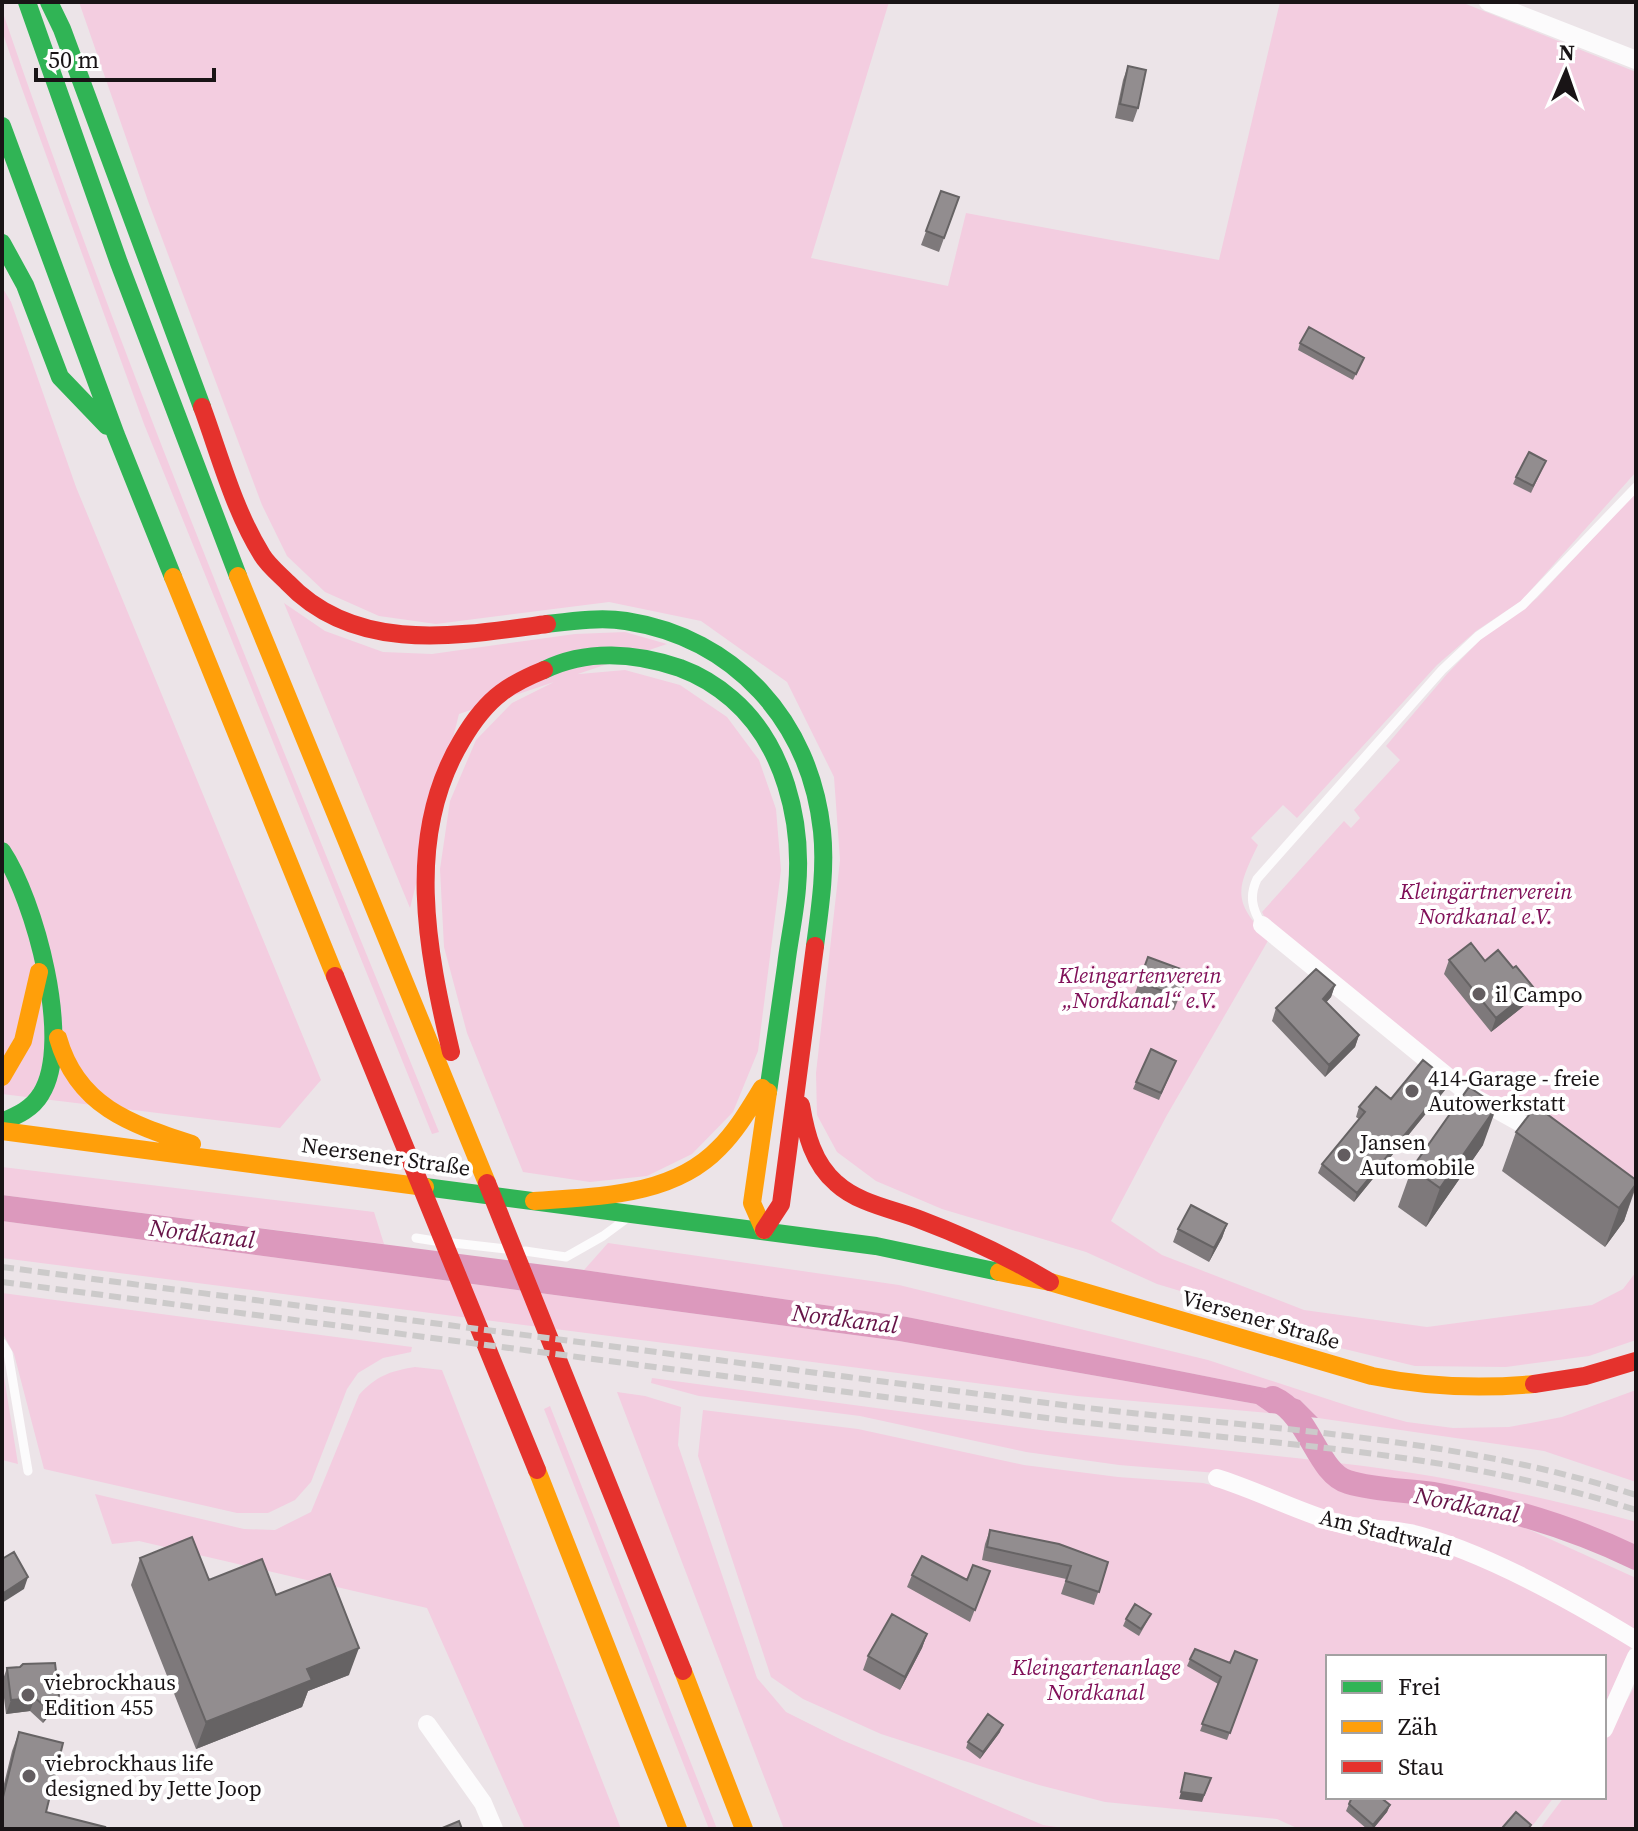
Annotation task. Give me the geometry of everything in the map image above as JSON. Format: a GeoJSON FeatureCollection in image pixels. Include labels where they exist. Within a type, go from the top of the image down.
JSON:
{"type":"FeatureCollection","features":[{"type":"Feature","properties":{"kind":"main road"},"geometry":{"type":"LineString","coordinates":[[27,2],[50,75],[180,431],[306,748],[577,1405],[744,1829]]}},
{"type":"Feature","properties":{"kind":"main road"},"geometry":{"type":"LineString","coordinates":[[49,2],[62,29],[240,511],[263,557],[301,597],[347,624],[397,636],[451,637],[574,621],[623,620],[669,630],[716,652],[753,682],[788,724],[810,775],[822,830],[823,887],[781,1204],[764,1230]]}},
{"type":"Feature","properties":{"kind":"main road"},"geometry":{"type":"LineString","coordinates":[[2,126],[116,435],[508,1398],[678,1829]]}},
{"type":"Feature","properties":{"kind":"main road"},"geometry":{"type":"LineString","coordinates":[[2,243],[25,285],[60,377],[116,435]]}},
{"type":"Feature","properties":{"kind":"main road"},"geometry":{"type":"LineString","coordinates":[[474,1150],[439,1005],[427,927],[426,859],[433,807],[448,762],[469,726],[498,694],[536,672],[577,657],[619,654],[661,659],[700,676],[738,703],[766,739],[787,786],[797,837],[797,886],[752,1203],[764,1230]]}},
{"type":"Feature","properties":{"kind":"main road"},"geometry":{"type":"LineString","coordinates":[[2,851],[14,869],[33,918],[65,1061],[84,1091],[113,1111],[177,1139],[253,1162]]}},
{"type":"Feature","properties":{"kind":"main road"},"geometry":{"type":"LineString","coordinates":[[4,1072],[22,1043],[41,961]]}},
{"type":"Feature","properties":{"kind":"main road"},"geometry":{"type":"LineString","coordinates":[[2,1122],[26,1111],[42,1093],[51,1068],[55,1026]]}},
{"type":"Feature","properties":{"kind":"main road"},"geometry":{"type":"LineString","coordinates":[[534,1201],[629,1194],[671,1181],[701,1164],[727,1142],[748,1115],[771,1070]]}},
{"type":"Feature","properties":{"kind":"main road"},"geometry":{"type":"LineString","coordinates":[[797,1073],[809,1142],[815,1157],[836,1183],[870,1203],[919,1220],[1017,1262],[1050,1282]]}},
{"type":"Feature","properties":{"kind":"main road","name":"Neersener Straße"},"geometry":{"type":"LineString","coordinates":[[2,1131],[876,1246]]}},
{"type":"Feature","properties":{"kind":"main road","name":"Viersener Straße"},"geometry":{"type":"LineString","coordinates":[[876,1246],[1050,1282],[1300,1356],[1417,1385],[1492,1388],[1540,1384],[1585,1376],[1636,1361]]}},
{"type":"Feature","properties":{"kind":"street"},"geometry":{"type":"LineString","coordinates":[[1488,2],[1636,60]]}},
{"type":"Feature","properties":{"kind":"street"},"geometry":{"type":"LineString","coordinates":[[1262,925],[1470,1095],[1558,1145]]}},
{"type":"Feature","properties":{"kind":"street","name":"Am Stadtwald"},"geometry":{"type":"LineString","coordinates":[[1217,1478],[1333,1522],[1411,1534],[1465,1552],[1539,1586],[1636,1640]]}},
{"type":"Feature","properties":{"kind":"street"},"geometry":{"type":"LineString","coordinates":[[1606,1724],[1636,1657]]}},
{"type":"Feature","properties":{"kind":"street"},"geometry":{"type":"LineString","coordinates":[[427,1724],[483,1803],[494,1829]]}},
{"type":"Feature","properties":{"kind":"lane"},"geometry":{"type":"LineString","coordinates":[[1262,925],[1252,901],[1252,890],[1257,879],[1442,670],[1478,636],[1523,605],[1636,487]]}},
{"type":"Feature","properties":{"kind":"lane"},"geometry":{"type":"LineString","coordinates":[[416,1238],[566,1257],[603,1236],[632,1214]]}},
{"type":"Feature","properties":{"kind":"lane"},"geometry":{"type":"LineString","coordinates":[[2,1343],[8,1353],[28,1471]]}},
{"type":"Feature","properties":{"kind":"green space","name":"Kleingartenverein „Nordkanal“ e.V."},"geometry":{"type":"Polygon","coordinates":[[[79,2],[889,2],[811,258],[948,286],[966,213],[1219,260],[1280,2],[1461,2],[1636,72],[1636,472],[1521,601],[1476,631],[1437,665],[1297,818],[1283,805],[1251,838],[1258,845],[1245,873],[1241,895],[1249,915],[1269,939],[1167,1115],[1111,1221],[1162,1255],[1304,1310],[1427,1327],[1592,1305],[1623,1289],[1636,1272],[1636,1340],[1589,1356],[1506,1367],[1415,1366],[1332,1346],[1227,1305],[1157,1284],[1086,1252],[942,1209],[876,1181],[837,1152],[817,1115],[816,1073],[840,860],[834,777],[787,682],[701,621],[609,602],[436,624],[379,616],[325,592],[287,556],[262,505],[148,201],[79,2]]]}},
{"type":"Feature","properties":{"kind":"green space"},"geometry":{"type":"Polygon","coordinates":[[[2,10],[157,434],[439,1132],[432,1134],[144,424],[2,31],[2,10]]]}},
{"type":"Feature","properties":{"kind":"green space"},"geometry":{"type":"Polygon","coordinates":[[[2,287],[11,302],[76,487],[321,1080],[280,1128],[2,1094],[2,287]]]}},
{"type":"Feature","properties":{"kind":"green space","name":"Kleingärtnerverein Nordkanal e.V."},"geometry":{"type":"Polygon","coordinates":[[[1636,492],[1636,1194],[1519,1098],[1507,1108],[1475,1087],[1266,920],[1262,912],[1344,821],[1351,828],[1360,818],[1354,810],[1400,760],[1386,746],[1447,674],[1482,638],[1537,598],[1636,492]]]}},
{"type":"Feature","properties":{"kind":"green space"},"geometry":{"type":"Polygon","coordinates":[[[284,603],[325,631],[383,652],[432,654],[575,634],[625,632],[667,644],[459,714],[410,908],[284,603]]]}},
{"type":"Feature","properties":{"kind":"green space"},"geometry":{"type":"Polygon","coordinates":[[[625,670],[680,685],[727,717],[759,760],[776,809],[781,870],[758,1051],[733,1112],[692,1154],[647,1176],[590,1182],[523,1172],[467,1033],[444,947],[440,869],[450,801],[476,740],[512,703],[568,675],[625,670]]]}},
{"type":"Feature","properties":{"kind":"green space"},"geometry":{"type":"Polygon","coordinates":[[[2,1167],[374,1212],[384,1244],[2,1195],[2,1167]]]}},
{"type":"Feature","properties":{"kind":"green space"},"geometry":{"type":"Polygon","coordinates":[[[2,1221],[899,1341],[1256,1404],[1269,1413],[1077,1396],[2,1258],[2,1221]]]}},
{"type":"Feature","properties":{"kind":"green space"},"geometry":{"type":"Polygon","coordinates":[[[608,1243],[899,1285],[1208,1360],[1407,1422],[1453,1428],[1509,1427],[1562,1417],[1636,1390],[1636,1482],[1544,1451],[1318,1418],[1300,1400],[1265,1388],[907,1317],[584,1270],[608,1243]]]}},
{"type":"Feature","properties":{"kind":"green space"},"geometry":{"type":"Polygon","coordinates":[[[2,1293],[412,1347],[411,1352],[383,1358],[358,1373],[347,1389],[311,1482],[295,1500],[268,1513],[237,1513],[44,1469],[14,1354],[2,1332],[2,1293]]]}},
{"type":"Feature","properties":{"kind":"green space"},"geometry":{"type":"Polygon","coordinates":[[[2,1364],[18,1464],[2,1460],[2,1364]]]}},
{"type":"Feature","properties":{"kind":"green space"},"geometry":{"type":"Polygon","coordinates":[[[415,1367],[442,1370],[621,1829],[525,1829],[427,1608],[139,1541],[112,1544],[95,1494],[244,1529],[275,1530],[311,1512],[359,1395],[384,1375],[415,1367]]]}},
{"type":"Feature","properties":{"kind":"green space"},"geometry":{"type":"Polygon","coordinates":[[[652,1378],[1048,1431],[1314,1460],[1329,1482],[1346,1491],[1442,1505],[1508,1520],[1636,1578],[1636,1633],[1535,1579],[1333,1515],[1217,1473],[1119,1465],[1026,1452],[860,1416],[699,1396],[651,1383],[652,1378]]]}},
{"type":"Feature","properties":{"kind":"green space"},"geometry":{"type":"Polygon","coordinates":[[[617,1392],[645,1396],[681,1407],[678,1445],[757,1678],[786,1712],[842,1740],[1043,1825],[1071,1829],[784,1829],[617,1392]]]}},
{"type":"Feature","properties":{"kind":"green space"},"geometry":{"type":"Polygon","coordinates":[[[550,1406],[717,1829],[709,1829],[544,1409],[550,1406]]]}},
{"type":"Feature","properties":{"kind":"green space","name":"Kleingartenanlage Nordkanal"},"geometry":{"type":"Polygon","coordinates":[[[703,1410],[858,1429],[1024,1465],[1118,1477],[1203,1483],[1459,1555],[1538,1592],[1631,1647],[1606,1702],[1606,1655],[1326,1655],[1326,1799],[1552,1799],[1530,1829],[1299,1829],[1277,1819],[1105,1802],[1039,1785],[881,1734],[803,1699],[771,1677],[698,1456],[703,1410]]]}},
{"type":"Feature","properties":{"kind":"green space"},"geometry":{"type":"Polygon","coordinates":[[[1338,1463],[1487,1486],[1633,1521],[1636,1522],[1636,1547],[1579,1522],[1515,1503],[1442,1488],[1361,1477],[1338,1463]]]}},
{"type":"Feature","properties":{"kind":"green space"},"geometry":{"type":"Polygon","coordinates":[[[1636,1684],[1636,1829],[1540,1829],[1562,1799],[1606,1799],[1606,1737],[1636,1684]]]}},
{"type":"Feature","properties":{"kind":"water"},"geometry":{"type":"Polygon","coordinates":[[[2,1195],[584,1270],[907,1317],[1265,1388],[1300,1400],[1318,1418],[1269,1413],[1256,1404],[899,1341],[2,1221],[2,1195]]]}},
{"type":"Feature","properties":{"kind":"building"},"geometry":{"type":"Polygon","coordinates":[[[1128,66],[1146,70],[1138,108],[1120,104],[1128,66]]]}},
{"type":"Feature","properties":{"kind":"building"},"geometry":{"type":"Polygon","coordinates":[[[941,191],[959,197],[944,238],[926,231],[941,191]]]}},
{"type":"Feature","properties":{"kind":"building"},"geometry":{"type":"Polygon","coordinates":[[[1309,327],[1364,358],[1356,374],[1300,343],[1309,327]]]}},
{"type":"Feature","properties":{"kind":"building"},"geometry":{"type":"Polygon","coordinates":[[[1529,452],[1546,461],[1533,486],[1516,477],[1529,452]]]}},
{"type":"Feature","properties":{"kind":"building"},"geometry":{"type":"Polygon","coordinates":[[[1471,943],[1485,961],[1498,950],[1534,988],[1496,1018],[1449,960],[1471,943]]]}},
{"type":"Feature","properties":{"kind":"building"},"geometry":{"type":"Polygon","coordinates":[[[1148,957],[1189,972],[1179,997],[1139,982],[1148,957]]]}},
{"type":"Feature","properties":{"kind":"building"},"geometry":{"type":"Polygon","coordinates":[[[1316,969],[1335,985],[1323,999],[1359,1035],[1329,1065],[1276,1008],[1316,969]]]}},
{"type":"Feature","properties":{"kind":"building"},"geometry":{"type":"Polygon","coordinates":[[[1151,1049],[1176,1061],[1161,1093],[1136,1082],[1151,1049]]]}},
{"type":"Feature","properties":{"kind":"building"},"geometry":{"type":"Polygon","coordinates":[[[1423,1060],[1449,1081],[1357,1193],[1322,1164],[1365,1112],[1359,1107],[1376,1087],[1391,1099],[1423,1060]]]}},
{"type":"Feature","properties":{"kind":"building"},"geometry":{"type":"Polygon","coordinates":[[[1469,1087],[1497,1106],[1440,1188],[1412,1168],[1469,1087]]]}},
{"type":"Feature","properties":{"kind":"building"},"geometry":{"type":"Polygon","coordinates":[[[1536,1106],[1636,1180],[1619,1208],[1516,1132],[1536,1106]]]}},
{"type":"Feature","properties":{"kind":"building"},"geometry":{"type":"Polygon","coordinates":[[[1191,1205],[1227,1224],[1214,1248],[1178,1229],[1191,1205]]]}},
{"type":"Feature","properties":{"kind":"building"},"geometry":{"type":"Polygon","coordinates":[[[990,1530],[1059,1544],[1108,1562],[1099,1592],[1066,1581],[1071,1566],[987,1547],[990,1530]]]}},
{"type":"Feature","properties":{"kind":"building"},"geometry":{"type":"Polygon","coordinates":[[[192,1537],[209,1580],[262,1559],[276,1595],[330,1574],[359,1648],[307,1669],[312,1680],[206,1722],[140,1558],[192,1537]]]}},
{"type":"Feature","properties":{"kind":"building"},"geometry":{"type":"Polygon","coordinates":[[[14,1552],[28,1577],[2,1594],[2,1559],[14,1552]]]}},
{"type":"Feature","properties":{"kind":"building"},"geometry":{"type":"Polygon","coordinates":[[[922,1556],[967,1580],[973,1565],[990,1571],[975,1610],[912,1575],[922,1556]]]}},
{"type":"Feature","properties":{"kind":"building"},"geometry":{"type":"Polygon","coordinates":[[[1135,1604],[1151,1614],[1141,1629],[1126,1619],[1135,1604]]]}},
{"type":"Feature","properties":{"kind":"building"},"geometry":{"type":"Polygon","coordinates":[[[892,1614],[927,1634],[905,1677],[868,1656],[892,1614]]]}},
{"type":"Feature","properties":{"kind":"building"},"geometry":{"type":"Polygon","coordinates":[[[1195,1649],[1230,1663],[1235,1651],[1257,1660],[1230,1733],[1202,1724],[1221,1677],[1190,1659],[1195,1649]]]}},
{"type":"Feature","properties":{"kind":"building"},"geometry":{"type":"Polygon","coordinates":[[[55,1663],[59,1696],[48,1709],[35,1698],[11,1700],[7,1668],[55,1663]]]}},
{"type":"Feature","properties":{"kind":"building"},"geometry":{"type":"Polygon","coordinates":[[[988,1714],[1003,1725],[983,1752],[968,1742],[988,1714]]]}},
{"type":"Feature","properties":{"kind":"building"},"geometry":{"type":"Polygon","coordinates":[[[19,1732],[63,1743],[46,1812],[104,1829],[2,1829],[2,1801],[19,1732]]]}},
{"type":"Feature","properties":{"kind":"building"},"geometry":{"type":"Polygon","coordinates":[[[1185,1773],[1211,1778],[1204,1795],[1181,1792],[1185,1773]]]}},
{"type":"Feature","properties":{"kind":"building"},"geometry":{"type":"Polygon","coordinates":[[[1351,1799],[1382,1799],[1390,1805],[1373,1825],[1349,1804],[1351,1799]]]}},
{"type":"Feature","properties":{"kind":"building"},"geometry":{"type":"Polygon","coordinates":[[[1516,1812],[1531,1825],[1528,1829],[1503,1827],[1516,1812]]]}},
{"type":"Feature","properties":{"kind":"building"},"geometry":{"type":"Polygon","coordinates":[[[459,1821],[462,1829],[440,1829],[459,1821]]]}},
{"type":"Feature","properties":{"kind":"waterway","name":"Nordkanal"},"geometry":{"type":"LineString","coordinates":[[1273,1398],[1296,1417],[1328,1467],[1348,1482],[1490,1506],[1564,1528],[1636,1558]]}},
{"type":"Feature","properties":{"kind":"railway"},"geometry":{"type":"LineString","coordinates":[[2,1267],[1055,1404],[1421,1446],[1565,1475],[1636,1495]]}},
{"type":"Feature","properties":{"kind":"railway"},"geometry":{"type":"LineString","coordinates":[[2,1282],[1047,1418],[1418,1460],[1564,1489],[1636,1510]]}},
{"type":"Feature","properties":{"kind":"traffic: fast"},"geometry":{"type":"LineString","coordinates":[[27,2],[119,263],[238,576]]}},
{"type":"Feature","properties":{"kind":"traffic: fast"},"geometry":{"type":"LineString","coordinates":[[49,2],[62,29],[202,407]]}},
{"type":"Feature","properties":{"kind":"traffic: fast"},"geometry":{"type":"LineString","coordinates":[[2,126],[116,435],[173,577]]}},
{"type":"Feature","properties":{"kind":"traffic: fast"},"geometry":{"type":"LineString","coordinates":[[2,243],[25,285],[60,377],[107,426]]}},
{"type":"Feature","properties":{"kind":"traffic: fast"},"geometry":{"type":"LineString","coordinates":[[547,624],[616,620],[665,630],[701,646],[733,666],[760,691],[783,721],[802,754],[815,791],[823,860],[815,946]]}},
{"type":"Feature","properties":{"kind":"traffic: fast"},"geometry":{"type":"LineString","coordinates":[[544,670],[560,663],[594,656],[646,659],[680,668],[701,677],[726,694],[750,717],[765,738],[777,761],[793,811],[798,862],[795,908],[768,1092]]}},
{"type":"Feature","properties":{"kind":"traffic: fast"},"geometry":{"type":"LineString","coordinates":[[2,851],[26,901],[37,935],[52,1007],[53,1041],[50,1071],[41,1094],[29,1108],[2,1122]]}},
{"type":"Feature","properties":{"kind":"traffic: fast"},"geometry":{"type":"LineString","coordinates":[[425,1187],[876,1246],[999,1272]]}},
{"type":"Feature","properties":{"kind":"traffic: slow"},"geometry":{"type":"LineString","coordinates":[[238,576],[487,1183]]}},
{"type":"Feature","properties":{"kind":"traffic: slow"},"geometry":{"type":"LineString","coordinates":[[173,577],[335,976]]}},
{"type":"Feature","properties":{"kind":"traffic: slow"},"geometry":{"type":"LineString","coordinates":[[2,1077],[23,1041],[39,972]]}},
{"type":"Feature","properties":{"kind":"traffic: slow"},"geometry":{"type":"LineString","coordinates":[[58,1038],[78,1080],[92,1096],[127,1120],[192,1144]]}},
{"type":"Feature","properties":{"kind":"traffic: slow"},"geometry":{"type":"LineString","coordinates":[[534,1201],[632,1191],[679,1176],[719,1148],[762,1088]]}},
{"type":"Feature","properties":{"kind":"traffic: slow"},"geometry":{"type":"LineString","coordinates":[[764,1230],[752,1203],[768,1092]]}},
{"type":"Feature","properties":{"kind":"traffic: slow"},"geometry":{"type":"LineString","coordinates":[[2,1131],[425,1187]]}},
{"type":"Feature","properties":{"kind":"traffic: slow"},"geometry":{"type":"LineString","coordinates":[[999,1272],[1050,1282],[1372,1376],[1453,1386],[1534,1384]]}},
{"type":"Feature","properties":{"kind":"traffic: slow"},"geometry":{"type":"LineString","coordinates":[[537,1470],[678,1829]]}},
{"type":"Feature","properties":{"kind":"traffic: slow"},"geometry":{"type":"LineString","coordinates":[[683,1671],[744,1829]]}},
{"type":"Feature","properties":{"kind":"traffic: jam"},"geometry":{"type":"LineString","coordinates":[[202,407],[235,501],[252,538],[270,566],[314,605],[344,621],[376,631],[410,635],[479,633],[547,624]]}},
{"type":"Feature","properties":{"kind":"traffic: jam"},"geometry":{"type":"LineString","coordinates":[[451,1052],[434,974],[429,934],[427,854],[432,815],[444,777],[462,740],[479,715],[506,689],[544,670]]}},
{"type":"Feature","properties":{"kind":"traffic: jam"},"geometry":{"type":"LineString","coordinates":[[764,1230],[781,1204],[815,946]]}},
{"type":"Feature","properties":{"kind":"traffic: jam"},"geometry":{"type":"LineString","coordinates":[[335,976],[537,1470]]}},
{"type":"Feature","properties":{"kind":"traffic: jam"},"geometry":{"type":"LineString","coordinates":[[801,1105],[816,1157],[828,1175],[845,1190],[866,1201],[971,1240],[1050,1282]]}},
{"type":"Feature","properties":{"kind":"traffic: jam"},"geometry":{"type":"LineString","coordinates":[[487,1183],[683,1671]]}},
{"type":"Feature","properties":{"kind":"traffic: jam"},"geometry":{"type":"LineString","coordinates":[[1534,1384],[1585,1376],[1636,1361]]}},
{"type":"Feature","properties":{"kind":"place","name":"il Campo"},"geometry":{"type":"Point","coordinates":[1479,994]}},
{"type":"Feature","properties":{"kind":"place","name":"414-Garage - freie Autowerkstatt"},"geometry":{"type":"Point","coordinates":[1412,1091]}},
{"type":"Feature","properties":{"kind":"place","name":"Jansen Automobile"},"geometry":{"type":"Point","coordinates":[1344,1155]}},
{"type":"Feature","properties":{"kind":"place","name":"viebrockhaus Edition 455"},"geometry":{"type":"Point","coordinates":[28,1695]}},
{"type":"Feature","properties":{"kind":"place","name":"viebrockhaus life designed by Jette Joop"},"geometry":{"type":"Point","coordinates":[29,1776]}}]}
